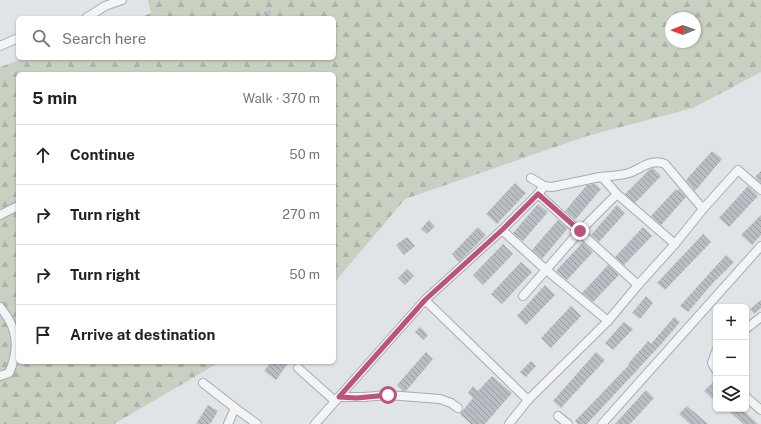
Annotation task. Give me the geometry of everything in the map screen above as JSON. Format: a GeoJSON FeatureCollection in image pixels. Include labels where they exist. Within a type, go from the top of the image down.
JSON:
{"type":"FeatureCollection","features":[{"type":"Feature","properties":{"kind":"street"},"geometry":{"type":"LineString","coordinates":[[89,16],[105,6],[122,0]]}},
{"type":"Feature","properties":{"kind":"street"},"geometry":{"type":"LineString","coordinates":[[0,46],[16,39]]}},
{"type":"Feature","properties":{"kind":"street"},"geometry":{"type":"LineString","coordinates":[[531,178],[544,186],[552,187],[600,177],[630,173],[653,162],[659,161],[665,164],[703,209]]}},
{"type":"Feature","properties":{"kind":"street"},"geometry":{"type":"LineString","coordinates":[[508,424],[528,400],[608,321],[738,170],[761,190]]}},
{"type":"Feature","properties":{"kind":"street"},"geometry":{"type":"LineString","coordinates":[[600,177],[604,179],[617,194],[675,244]]}},
{"type":"Feature","properties":{"kind":"street"},"geometry":{"type":"LineString","coordinates":[[320,423],[337,399],[425,300],[502,230],[544,186]]}},
{"type":"Feature","properties":{"kind":"street"},"geometry":{"type":"LineString","coordinates":[[538,194],[638,285]]}},
{"type":"Feature","properties":{"kind":"street"},"geometry":{"type":"LineString","coordinates":[[523,296],[545,269],[580,231],[617,194]]}},
{"type":"Feature","properties":{"kind":"street"},"geometry":{"type":"LineString","coordinates":[[0,215],[16,207]]}},
{"type":"Feature","properties":{"kind":"street"},"geometry":{"type":"LineString","coordinates":[[502,230],[545,269],[608,321]]}},
{"type":"Feature","properties":{"kind":"street"},"geometry":{"type":"LineString","coordinates":[[602,424],[761,246]]}},
{"type":"Feature","properties":{"kind":"street"},"geometry":{"type":"LineString","coordinates":[[425,300],[528,400]]}},
{"type":"Feature","properties":{"kind":"street"},"geometry":{"type":"LineString","coordinates":[[0,307],[10,320],[16,338],[13,365],[9,373],[0,376]]}},
{"type":"Feature","properties":{"kind":"street"},"geometry":{"type":"LineString","coordinates":[[749,327],[761,317]]}},
{"type":"Feature","properties":{"kind":"street"},"geometry":{"type":"LineString","coordinates":[[298,368],[337,399],[388,395],[440,399],[451,403],[458,408]]}},
{"type":"Feature","properties":{"kind":"street"},"geometry":{"type":"LineString","coordinates":[[203,383],[257,424]]}},
{"type":"Feature","properties":{"kind":"street"},"geometry":{"type":"LineString","coordinates":[[749,400],[761,410]]}},
{"type":"Feature","properties":{"kind":"street"},"geometry":{"type":"LineString","coordinates":[[228,424],[236,408]]}},
{"type":"Feature","properties":{"kind":"street"},"geometry":{"type":"LineString","coordinates":[[558,416],[568,424]]}},
{"type":"Feature","properties":{"kind":"green space"},"geometry":{"type":"Polygon","coordinates":[[[148,0],[761,0],[761,72],[693,108],[587,136],[405,199],[336,281],[336,72],[16,72],[16,364],[217,364],[114,424],[0,424],[0,67],[19,60],[336,60],[336,16],[144,16],[151,13],[148,0]]]}},
{"type":"Feature","properties":{"kind":"building"},"geometry":{"type":"Polygon","coordinates":[[[270,11],[271,16],[265,16],[264,12],[270,11]]]}},
{"type":"Feature","properties":{"kind":"building"},"geometry":{"type":"Polygon","coordinates":[[[712,151],[722,159],[695,191],[686,180],[712,151]]]}},
{"type":"Feature","properties":{"kind":"building"},"geometry":{"type":"Polygon","coordinates":[[[653,168],[661,176],[635,203],[625,194],[649,170],[653,168]]]}},
{"type":"Feature","properties":{"kind":"building"},"geometry":{"type":"Polygon","coordinates":[[[761,171],[761,183],[755,177],[761,171]]]}},
{"type":"Feature","properties":{"kind":"building"},"geometry":{"type":"Polygon","coordinates":[[[515,183],[526,193],[497,224],[486,214],[515,183]]]}},
{"type":"Feature","properties":{"kind":"building"},"geometry":{"type":"Polygon","coordinates":[[[595,184],[601,189],[575,220],[565,211],[587,185],[595,184]]]}},
{"type":"Feature","properties":{"kind":"building"},"geometry":{"type":"Polygon","coordinates":[[[748,186],[758,196],[729,227],[719,218],[748,186]]]}},
{"type":"Feature","properties":{"kind":"building"},"geometry":{"type":"Polygon","coordinates":[[[676,189],[677,191],[679,189],[686,197],[661,225],[651,216],[676,189]]]}},
{"type":"Feature","properties":{"kind":"building"},"geometry":{"type":"Polygon","coordinates":[[[538,204],[548,212],[523,241],[513,233],[538,204]]]}},
{"type":"Feature","properties":{"kind":"building"},"geometry":{"type":"Polygon","coordinates":[[[617,205],[625,213],[599,242],[591,235],[617,205]]]}},
{"type":"Feature","properties":{"kind":"building"},"geometry":{"type":"Polygon","coordinates":[[[761,215],[761,235],[752,245],[741,235],[761,215]]]}},
{"type":"Feature","properties":{"kind":"building"},"geometry":{"type":"Polygon","coordinates":[[[429,220],[435,226],[427,234],[421,229],[429,220]]]}},
{"type":"Feature","properties":{"kind":"building"},"geometry":{"type":"Polygon","coordinates":[[[558,220],[568,228],[542,259],[532,250],[558,220]]]}},
{"type":"Feature","properties":{"kind":"building"},"geometry":{"type":"Polygon","coordinates":[[[478,227],[486,235],[459,262],[452,254],[478,227]]]}},
{"type":"Feature","properties":{"kind":"building"},"geometry":{"type":"Polygon","coordinates":[[[643,227],[652,236],[624,265],[615,257],[643,227]]]}},
{"type":"Feature","properties":{"kind":"building"},"geometry":{"type":"Polygon","coordinates":[[[703,234],[711,242],[665,290],[657,283],[703,234]]]}},
{"type":"Feature","properties":{"kind":"building"},"geometry":{"type":"Polygon","coordinates":[[[407,237],[415,246],[404,255],[396,245],[407,237]]]}},
{"type":"Feature","properties":{"kind":"building"},"geometry":{"type":"Polygon","coordinates":[[[583,242],[593,252],[567,280],[556,271],[583,242]]]}},
{"type":"Feature","properties":{"kind":"building"},"geometry":{"type":"Polygon","coordinates":[[[503,244],[513,254],[483,285],[473,275],[503,244]]]}},
{"type":"Feature","properties":{"kind":"building"},"geometry":{"type":"Polygon","coordinates":[[[726,255],[734,262],[712,284],[688,312],[680,306],[726,255]]]}},
{"type":"Feature","properties":{"kind":"building"},"geometry":{"type":"Polygon","coordinates":[[[521,262],[532,272],[502,304],[491,294],[521,262]]]}},
{"type":"Feature","properties":{"kind":"building"},"geometry":{"type":"Polygon","coordinates":[[[608,265],[619,275],[593,302],[582,293],[608,265]]]}},
{"type":"Feature","properties":{"kind":"building"},"geometry":{"type":"Polygon","coordinates":[[[407,269],[414,276],[405,285],[398,278],[407,269]]]}},
{"type":"Feature","properties":{"kind":"building"},"geometry":{"type":"Polygon","coordinates":[[[545,285],[555,295],[526,325],[517,316],[545,285]]]}},
{"type":"Feature","properties":{"kind":"building"},"geometry":{"type":"Polygon","coordinates":[[[646,296],[653,303],[640,319],[632,313],[646,296]]]}},
{"type":"Feature","properties":{"kind":"building"},"geometry":{"type":"Polygon","coordinates":[[[761,300],[761,308],[754,314],[750,309],[761,300]]]}},
{"type":"Feature","properties":{"kind":"building"},"geometry":{"type":"Polygon","coordinates":[[[571,306],[581,316],[551,348],[541,338],[571,306]]]}},
{"type":"Feature","properties":{"kind":"building"},"geometry":{"type":"Polygon","coordinates":[[[674,317],[680,322],[663,342],[587,424],[578,424],[575,421],[629,365],[628,364],[648,341],[651,344],[674,317]]]}},
{"type":"Feature","properties":{"kind":"building"},"geometry":{"type":"Polygon","coordinates":[[[624,322],[633,329],[613,350],[605,343],[624,322]]]}},
{"type":"Feature","properties":{"kind":"building"},"geometry":{"type":"Polygon","coordinates":[[[420,327],[428,335],[424,340],[415,332],[420,327]]]}},
{"type":"Feature","properties":{"kind":"building"},"geometry":{"type":"Polygon","coordinates":[[[426,352],[433,359],[406,391],[403,391],[397,385],[426,352]]]}},
{"type":"Feature","properties":{"kind":"building"},"geometry":{"type":"Polygon","coordinates":[[[596,352],[605,360],[561,408],[553,401],[596,352]]]}},
{"type":"Feature","properties":{"kind":"building"},"geometry":{"type":"Polygon","coordinates":[[[531,361],[536,366],[526,377],[520,372],[531,361]]]}},
{"type":"Feature","properties":{"kind":"building"},"geometry":{"type":"Polygon","coordinates":[[[269,364],[288,364],[276,380],[264,371],[269,364]]]}},
{"type":"Feature","properties":{"kind":"building"},"geometry":{"type":"Polygon","coordinates":[[[492,376],[512,393],[485,424],[471,424],[460,414],[473,398],[468,393],[473,386],[478,391],[492,376]]]}},
{"type":"Feature","properties":{"kind":"building"},"geometry":{"type":"Polygon","coordinates":[[[713,382],[713,399],[704,391],[713,382]]]}},
{"type":"Feature","properties":{"kind":"building"},"geometry":{"type":"Polygon","coordinates":[[[646,390],[654,398],[630,424],[615,424],[646,390]]]}},
{"type":"Feature","properties":{"kind":"building"},"geometry":{"type":"Polygon","coordinates":[[[208,405],[218,411],[210,424],[196,424],[208,405]]]}},
{"type":"Feature","properties":{"kind":"building"},"geometry":{"type":"Polygon","coordinates":[[[687,406],[708,424],[690,424],[679,414],[687,406]]]}},
{"type":"Feature","properties":{"kind":"building"},"geometry":{"type":"Polygon","coordinates":[[[730,412],[745,412],[758,424],[743,424],[730,412]]]}},
{"type":"Feature","properties":{"kind":"route"},"geometry":{"type":"LineString","coordinates":[[388,395],[357,398],[339,397],[425,300],[502,230],[538,194],[580,231]]}}]}
